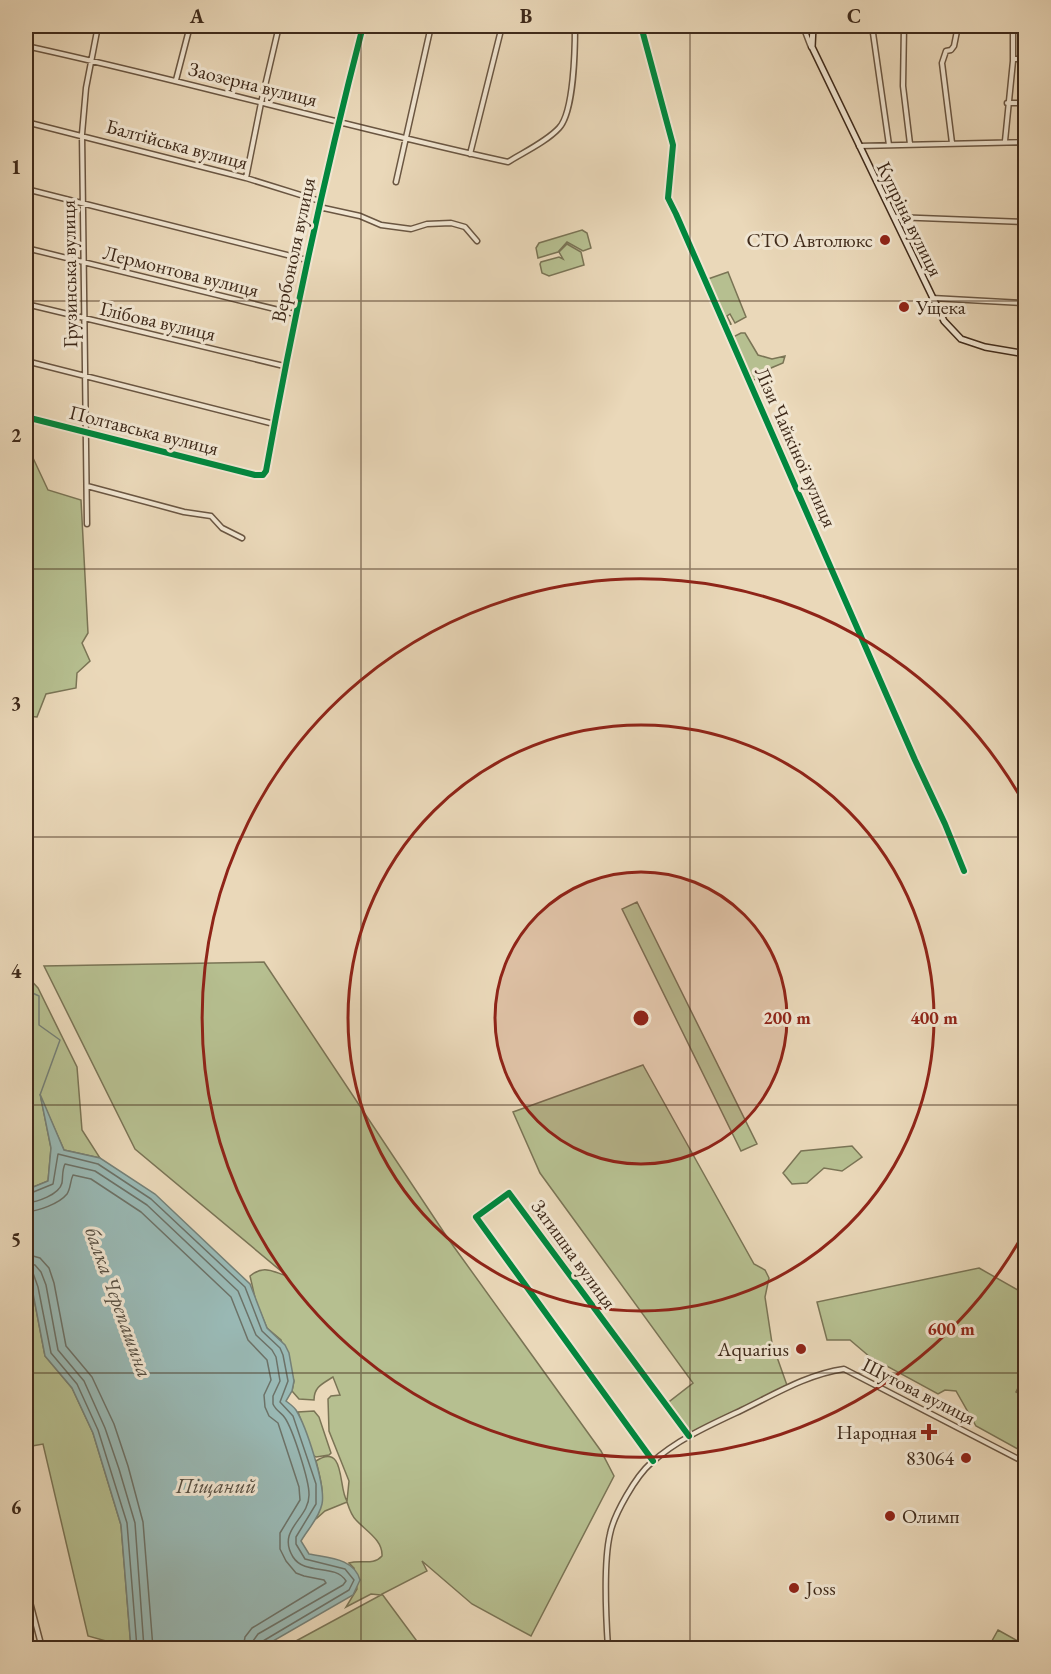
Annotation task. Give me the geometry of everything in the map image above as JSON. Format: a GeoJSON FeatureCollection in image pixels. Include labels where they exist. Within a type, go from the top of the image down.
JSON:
{"type":"FeatureCollection","features":[{"type":"Feature","properties":{"kind":"main road","name":"Купріна вулиця"},"geometry":{"type":"LineString","coordinates":[[813,26],[812,47],[944,321],[961,339],[985,347],[1025,354]]}},
{"type":"Feature","properties":{"kind":"street","name":"Грузинська вулиця"},"geometry":{"type":"LineString","coordinates":[[87,524],[82,134],[91,60],[99,26]]}},
{"type":"Feature","properties":{"kind":"street"},"geometry":{"type":"LineString","coordinates":[[176,80],[190,26]]}},
{"type":"Feature","properties":{"kind":"street"},"geometry":{"type":"LineString","coordinates":[[246,178],[279,26]]}},
{"type":"Feature","properties":{"kind":"street","name":"Вербоноля вулиця"},"geometry":{"type":"LineString","coordinates":[[255,475],[263,475],[266,471],[295,314],[338,122],[363,26]]}},
{"type":"Feature","properties":{"kind":"street"},"geometry":{"type":"LineString","coordinates":[[396,183],[431,26]]}},
{"type":"Feature","properties":{"kind":"street"},"geometry":{"type":"LineString","coordinates":[[470,154],[501,26]]}},
{"type":"Feature","properties":{"kind":"street","name":"Заозерна вулиця"},"geometry":{"type":"LineString","coordinates":[[26,46],[176,80],[405,139],[508,162],[552,133],[564,121],[569,103],[575,26]]}},
{"type":"Feature","properties":{"kind":"street","name":"Лізи Чайкіної вулиця"},"geometry":{"type":"LineString","coordinates":[[642,26],[673,145],[668,198],[964,871]]}},
{"type":"Feature","properties":{"kind":"street","name":"Купріна вулиця"},"geometry":{"type":"LineString","coordinates":[[803,26],[812,47]]}},
{"type":"Feature","properties":{"kind":"street"},"geometry":{"type":"LineString","coordinates":[[872,26],[889,145]]}},
{"type":"Feature","properties":{"kind":"street"},"geometry":{"type":"LineString","coordinates":[[904,26],[903,86],[910,144]]}},
{"type":"Feature","properties":{"kind":"street"},"geometry":{"type":"LineString","coordinates":[[952,143],[942,63],[946,51],[951,50],[954,46],[957,26]]}},
{"type":"Feature","properties":{"kind":"street"},"geometry":{"type":"LineString","coordinates":[[1005,141],[1013,26]]}},
{"type":"Feature","properties":{"kind":"street"},"geometry":{"type":"LineString","coordinates":[[1012,59],[1026,59]]}},
{"type":"Feature","properties":{"kind":"street"},"geometry":{"type":"LineString","coordinates":[[1007,103],[1026,103]]}},
{"type":"Feature","properties":{"kind":"street","name":"Балтійська вулиця"},"geometry":{"type":"LineString","coordinates":[[26,122],[82,134],[246,178],[320,201]]}},
{"type":"Feature","properties":{"kind":"street"},"geometry":{"type":"LineString","coordinates":[[858,146],[1023,142],[1025,354]]}},
{"type":"Feature","properties":{"kind":"street"},"geometry":{"type":"LineString","coordinates":[[26,189],[308,260]]}},
{"type":"Feature","properties":{"kind":"street"},"geometry":{"type":"LineString","coordinates":[[319,207],[360,216],[381,225],[411,229],[427,224],[451,223],[465,227],[477,242]]}},
{"type":"Feature","properties":{"kind":"street"},"geometry":{"type":"LineString","coordinates":[[894,217],[1024,221]]}},
{"type":"Feature","properties":{"kind":"street","name":"Лермонтова вулиця"},"geometry":{"type":"LineString","coordinates":[[26,248],[295,314]]}},
{"type":"Feature","properties":{"kind":"street"},"geometry":{"type":"LineString","coordinates":[[932,297],[1025,303]]}},
{"type":"Feature","properties":{"kind":"street","name":"Глібова вулиця"},"geometry":{"type":"LineString","coordinates":[[26,304],[284,366]]}},
{"type":"Feature","properties":{"kind":"street"},"geometry":{"type":"LineString","coordinates":[[26,361],[274,424]]}},
{"type":"Feature","properties":{"kind":"street","name":"Полтавська вулиця"},"geometry":{"type":"LineString","coordinates":[[26,417],[255,475]]}},
{"type":"Feature","properties":{"kind":"street"},"geometry":{"type":"LineString","coordinates":[[87,486],[184,512],[211,516],[222,528],[242,537]]}},
{"type":"Feature","properties":{"kind":"street","name":"Затишна вулиця"},"geometry":{"type":"LineString","coordinates":[[653,1461],[476,1217],[509,1193],[689,1436]]}},
{"type":"Feature","properties":{"kind":"street","name":"Шутова вулиця"},"geometry":{"type":"LineString","coordinates":[[608,1648],[606,1621],[609,1536],[632,1486],[653,1461],[668,1449],[689,1436],[801,1381],[829,1371],[844,1369],[1026,1463]]}},
{"type":"Feature","properties":{"kind":"street"},"geometry":{"type":"LineString","coordinates":[[26,1587],[42,1648]]}},
{"type":"Feature","properties":{"kind":"green space"},"geometry":{"type":"Polygon","coordinates":[[[582,230],[587,233],[591,248],[583,251],[567,242],[558,252],[538,258],[536,248],[539,243],[582,230]]]}},
{"type":"Feature","properties":{"kind":"green space"},"geometry":{"type":"Polygon","coordinates":[[[567,244],[581,252],[584,265],[549,276],[542,273],[541,262],[559,257],[563,259],[559,252],[567,244]]]}},
{"type":"Feature","properties":{"kind":"green space"},"geometry":{"type":"Polygon","coordinates":[[[728,272],[746,317],[735,323],[730,314],[727,316],[731,324],[727,325],[708,279],[728,272]]]}},
{"type":"Feature","properties":{"kind":"green space"},"geometry":{"type":"Polygon","coordinates":[[[745,333],[758,355],[772,359],[785,356],[783,363],[771,368],[766,373],[767,376],[753,380],[733,337],[745,333]]]}},
{"type":"Feature","properties":{"kind":"green space"},"geometry":{"type":"Polygon","coordinates":[[[26,443],[48,490],[81,500],[88,633],[82,643],[90,661],[77,673],[76,688],[46,694],[37,717],[26,716],[26,443]]]}},
{"type":"Feature","properties":{"kind":"green space"},"geometry":{"type":"Polygon","coordinates":[[[637,902],[757,1144],[741,1151],[622,909],[637,902]]]}},
{"type":"Feature","properties":{"kind":"green space"},"geometry":{"type":"Polygon","coordinates":[[[264,962],[449,1240],[601,1451],[614,1476],[531,1636],[472,1604],[422,1561],[427,1571],[382,1594],[422,1648],[283,1648],[381,1595],[371,1594],[346,1607],[357,1589],[354,1568],[349,1563],[371,1562],[382,1556],[377,1540],[354,1518],[347,1502],[325,1511],[316,1519],[322,1490],[316,1461],[326,1457],[337,1462],[347,1501],[349,1481],[329,1431],[328,1399],[331,1396],[340,1395],[333,1377],[317,1389],[314,1400],[299,1399],[292,1391],[294,1381],[281,1340],[267,1328],[256,1302],[250,1276],[264,1270],[287,1276],[135,1149],[44,966],[264,962]]]}},
{"type":"Feature","properties":{"kind":"green space"},"geometry":{"type":"Polygon","coordinates":[[[26,975],[38,988],[77,1067],[82,1130],[100,1158],[64,1150],[41,1098],[51,1148],[48,1181],[26,1190],[26,975]]]}},
{"type":"Feature","properties":{"kind":"green space"},"geometry":{"type":"Polygon","coordinates":[[[643,1065],[754,1264],[765,1270],[769,1278],[765,1297],[772,1343],[788,1388],[689,1436],[665,1405],[693,1383],[540,1173],[513,1112],[643,1065]]]}},
{"type":"Feature","properties":{"kind":"green space"},"geometry":{"type":"Polygon","coordinates":[[[852,1146],[862,1157],[842,1171],[824,1168],[807,1183],[792,1184],[783,1173],[801,1151],[852,1146]]]}},
{"type":"Feature","properties":{"kind":"green space"},"geometry":{"type":"Polygon","coordinates":[[[979,1268],[1025,1294],[1025,1330],[1019,1342],[1025,1346],[1025,1374],[1016,1392],[1025,1397],[1025,1453],[976,1426],[956,1391],[945,1390],[938,1394],[870,1357],[850,1340],[827,1340],[817,1302],[979,1268]]]}},
{"type":"Feature","properties":{"kind":"green space"},"geometry":{"type":"Polygon","coordinates":[[[26,1270],[32,1288],[45,1356],[72,1388],[93,1433],[121,1525],[131,1648],[88,1636],[43,1444],[26,1447],[26,1270]]]}},
{"type":"Feature","properties":{"kind":"green space"},"geometry":{"type":"Polygon","coordinates":[[[314,1411],[319,1417],[331,1453],[329,1455],[316,1457],[313,1455],[298,1412],[314,1411]]]}},
{"type":"Feature","properties":{"kind":"green space"},"geometry":{"type":"Polygon","coordinates":[[[998,1630],[1025,1645],[1025,1648],[988,1648],[998,1630]]]}},
{"type":"Feature","properties":{"kind":"water","name":"Піщаний"},"geometry":{"type":"Polygon","coordinates":[[[40,1094],[64,1150],[100,1158],[155,1194],[250,1284],[267,1328],[285,1345],[289,1353],[294,1381],[292,1391],[286,1401],[296,1410],[305,1429],[318,1471],[322,1495],[322,1504],[318,1514],[301,1541],[309,1554],[346,1563],[357,1573],[360,1580],[353,1595],[261,1648],[131,1648],[121,1525],[93,1433],[72,1388],[45,1356],[32,1288],[26,1270],[26,1190],[48,1181],[51,1148],[40,1094]]]}},
{"type":"Feature","properties":{"kind":"waterway","name":"балка Черепашина"},"geometry":{"type":"LineString","coordinates":[[26,990],[39,996],[39,1025],[60,1040],[40,1095]]}},
{"type":"Feature","properties":{"kind":"cycle path"},"geometry":{"type":"LineString","coordinates":[[26,417],[255,475],[263,475],[266,471],[287,359],[323,192],[363,26]]}},
{"type":"Feature","properties":{"kind":"cycle path"},"geometry":{"type":"LineString","coordinates":[[641,26],[673,145],[668,198],[964,871]]}},
{"type":"Feature","properties":{"kind":"cycle path"},"geometry":{"type":"LineString","coordinates":[[653,1461],[476,1217],[509,1193],[689,1436]]}},
{"type":"Feature","properties":{"kind":"place","name":"СТО Автолюкс"},"geometry":{"type":"Point","coordinates":[885,240]}},
{"type":"Feature","properties":{"kind":"place","name":"Ущека"},"geometry":{"type":"Point","coordinates":[904,307]}},
{"type":"Feature","properties":{"kind":"place","name":"Aquarius"},"geometry":{"type":"Point","coordinates":[801,1349]}},
{"type":"Feature","properties":{"kind":"place","name":"Народная"},"geometry":{"type":"Point","coordinates":[929,1432]}},
{"type":"Feature","properties":{"kind":"place","name":"83064"},"geometry":{"type":"Point","coordinates":[966,1458]}},
{"type":"Feature","properties":{"kind":"place","name":"Олимп"},"geometry":{"type":"Point","coordinates":[890,1516]}},
{"type":"Feature","properties":{"kind":"place","name":"Joss"},"geometry":{"type":"Point","coordinates":[794,1588]}}]}
